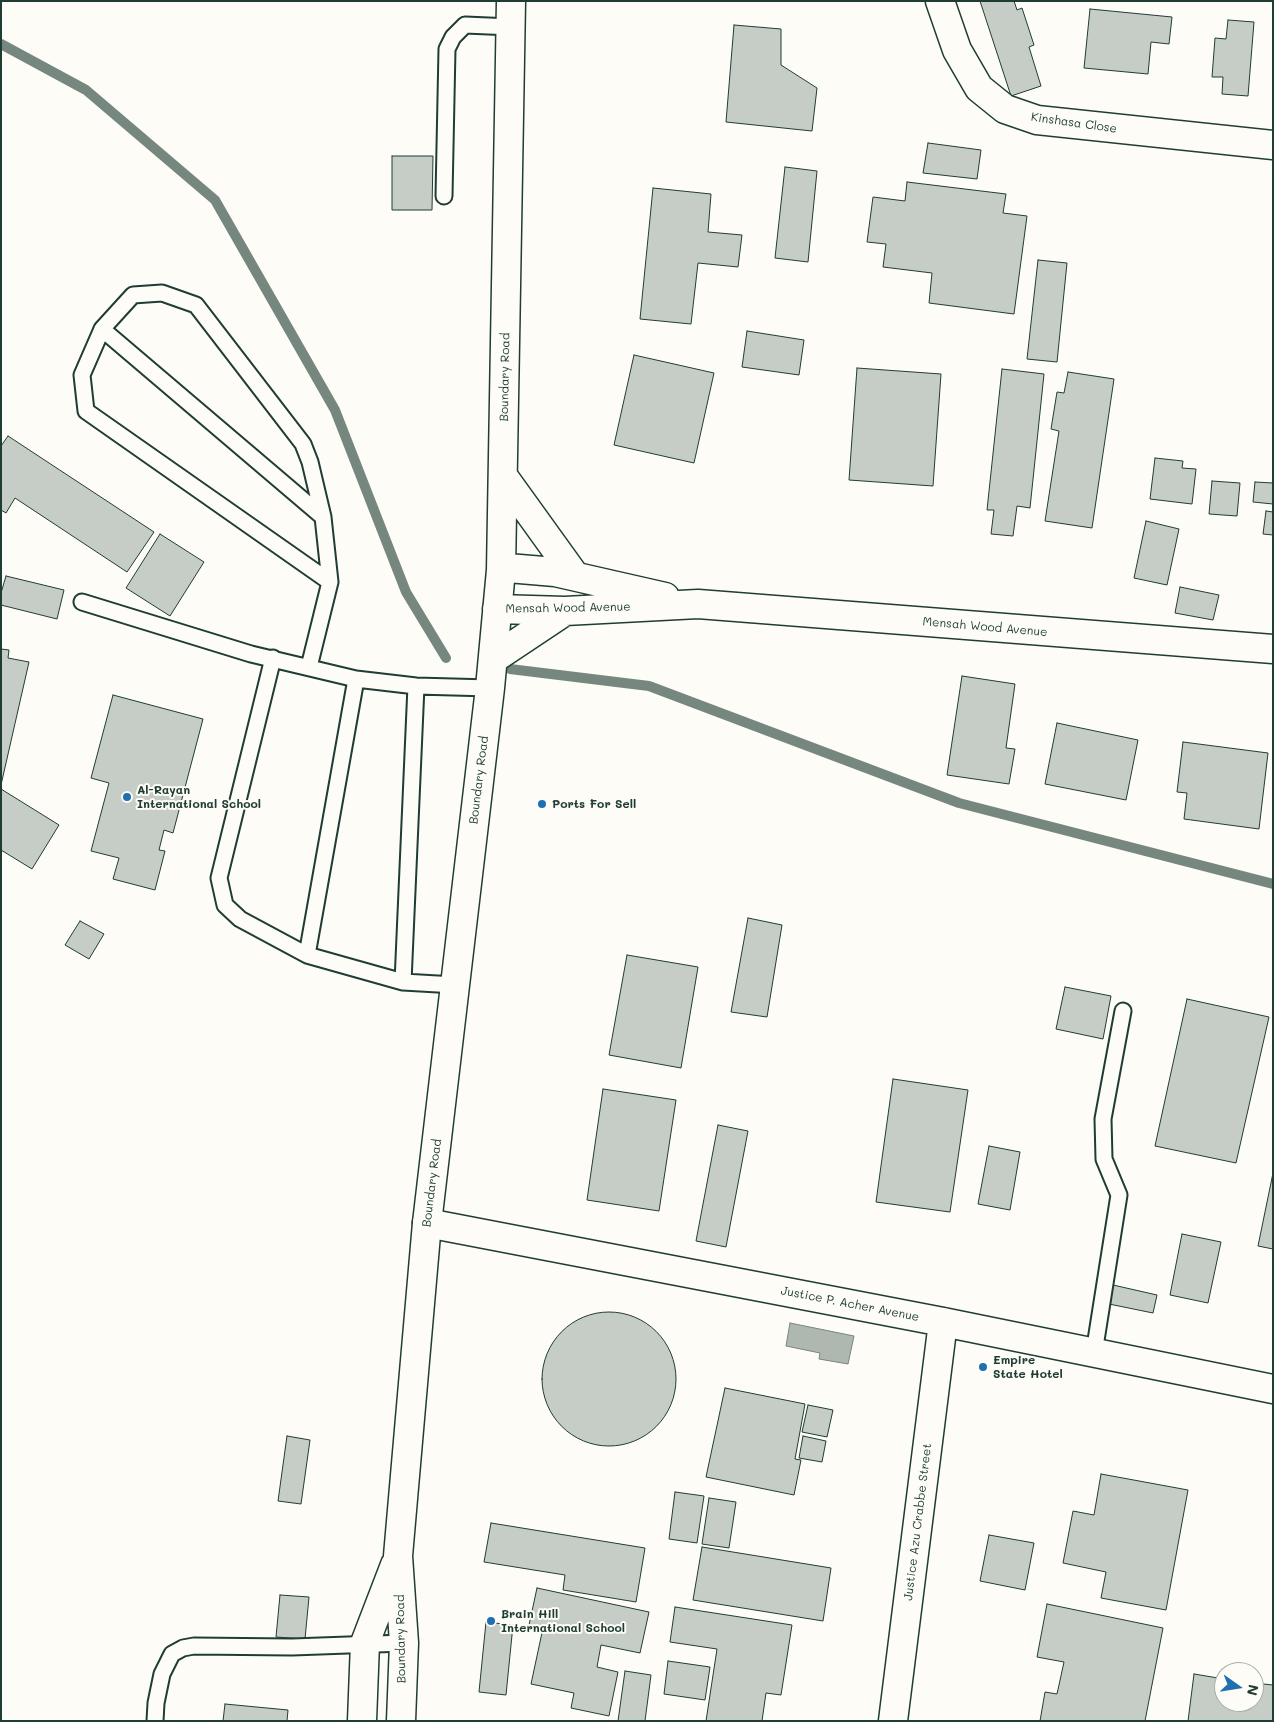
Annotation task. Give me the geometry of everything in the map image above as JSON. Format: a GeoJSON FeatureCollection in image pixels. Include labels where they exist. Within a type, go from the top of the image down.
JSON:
{"type":"FeatureCollection","features":[{"type":"Feature","properties":{"kind":"street","name":"Kinshasa Close"},"geometry":{"type":"LineString","coordinates":[[940,1],[957,50],[979,88],[1005,110],[1037,120],[1273,145]]}},
{"type":"Feature","properties":{"kind":"street","name":"Boundary Road"},"geometry":{"type":"LineString","coordinates":[[401,1721],[404,1643],[398,1556],[427,1223],[490,688],[501,570],[512,14]]}},
{"type":"Feature","properties":{"kind":"street"},"geometry":{"type":"LineString","coordinates":[[503,476],[575,576]]}},
{"type":"Feature","properties":{"kind":"street","name":"Mensah Wood Avenue"},"geometry":{"type":"LineString","coordinates":[[501,570],[508,568],[555,572],[698,604]]}},
{"type":"Feature","properties":{"kind":"street","name":"Mensah Wood Avenue"},"geometry":{"type":"LineString","coordinates":[[497,610],[524,608],[565,611],[698,604],[1273,650]]}},
{"type":"Feature","properties":{"kind":"street"},"geometry":{"type":"LineString","coordinates":[[493,659],[565,611]]}},
{"type":"Feature","properties":{"kind":"street","name":"Justice P. Acher Avenue"},"geometry":{"type":"LineString","coordinates":[[427,1223],[943,1322],[1273,1389]]}},
{"type":"Feature","properties":{"kind":"street","name":"Justice Azu Crabbe Street"},"geometry":{"type":"LineString","coordinates":[[893,1721],[943,1322]]}},
{"type":"Feature","properties":{"kind":"street","name":"Boundary Road"},"geometry":{"type":"LineString","coordinates":[[362,1721],[365,1643],[398,1556]]}},
{"type":"Feature","properties":{"kind":"lane"},"geometry":{"type":"LineString","coordinates":[[444,196],[447,49],[453,37],[465,26],[512,14]]}},
{"type":"Feature","properties":{"kind":"lane"},"geometry":{"type":"LineString","coordinates":[[309,667],[330,582],[323,517],[310,462],[303,444],[196,305],[162,293],[133,295],[102,329],[82,375],[86,411],[330,582]]}},
{"type":"Feature","properties":{"kind":"lane"},"geometry":{"type":"LineString","coordinates":[[102,329],[323,517]]}},
{"type":"Feature","properties":{"kind":"lane"},"geometry":{"type":"LineString","coordinates":[[82,602],[251,654],[356,679],[416,686],[490,688]]}},
{"type":"Feature","properties":{"kind":"lane"},"geometry":{"type":"LineString","coordinates":[[273,658],[219,878],[225,905],[240,919],[308,955],[403,982],[455,985]]}},
{"type":"Feature","properties":{"kind":"lane"},"geometry":{"type":"LineString","coordinates":[[308,955],[356,679]]}},
{"type":"Feature","properties":{"kind":"lane"},"geometry":{"type":"LineString","coordinates":[[403,982],[416,686]]}},
{"type":"Feature","properties":{"kind":"lane"},"geometry":{"type":"LineString","coordinates":[[1094,1353],[1119,1196],[1104,1160],[1103,1118],[1123,1011]]}},
{"type":"Feature","properties":{"kind":"lane"},"geometry":{"type":"LineString","coordinates":[[155,1721],[156,1703],[162,1674],[172,1654],[183,1648],[194,1646],[292,1647],[404,1643]]}},
{"type":"Feature","properties":{"kind":"shaded area"},"geometry":{"type":"Polygon","coordinates":[[[790,1323],[854,1336],[848,1364],[819,1359],[820,1353],[786,1346],[790,1323]]]}},
{"type":"Feature","properties":{"kind":"building"},"geometry":{"type":"Polygon","coordinates":[[[980,1],[1014,1],[1017,10],[1022,8],[1034,45],[1029,47],[1041,86],[1011,96],[980,1]]]}},
{"type":"Feature","properties":{"kind":"building"},"geometry":{"type":"Polygon","coordinates":[[[1090,9],[1172,17],[1169,44],[1151,42],[1148,74],[1084,68],[1090,9]]]}},
{"type":"Feature","properties":{"kind":"building"},"geometry":{"type":"Polygon","coordinates":[[[1228,20],[1254,22],[1248,96],[1222,94],[1223,77],[1212,77],[1215,38],[1226,39],[1228,20]]]}},
{"type":"Feature","properties":{"kind":"building"},"geometry":{"type":"Polygon","coordinates":[[[734,25],[781,29],[781,65],[817,88],[812,131],[726,122],[734,25]]]}},
{"type":"Feature","properties":{"kind":"building"},"geometry":{"type":"Polygon","coordinates":[[[928,143],[981,150],[977,179],[923,173],[928,143]]]}},
{"type":"Feature","properties":{"kind":"building"},"geometry":{"type":"Polygon","coordinates":[[[392,156],[433,156],[432,210],[392,210],[392,156]]]}},
{"type":"Feature","properties":{"kind":"building"},"geometry":{"type":"Polygon","coordinates":[[[785,167],[817,171],[808,262],[775,258],[785,167]]]}},
{"type":"Feature","properties":{"kind":"building"},"geometry":{"type":"Polygon","coordinates":[[[907,182],[1006,194],[1003,213],[1027,216],[1014,314],[929,303],[932,273],[883,267],[886,244],[867,242],[873,197],[905,201],[907,182]]]}},
{"type":"Feature","properties":{"kind":"building"},"geometry":{"type":"Polygon","coordinates":[[[653,188],[711,194],[708,232],[742,235],[738,267],[698,263],[691,324],[640,319],[653,188]]]}},
{"type":"Feature","properties":{"kind":"building"},"geometry":{"type":"Polygon","coordinates":[[[1038,260],[1067,263],[1057,362],[1027,359],[1038,260]]]}},
{"type":"Feature","properties":{"kind":"building"},"geometry":{"type":"Polygon","coordinates":[[[747,331],[804,340],[799,375],[742,367],[747,331]]]}},
{"type":"Feature","properties":{"kind":"building"},"geometry":{"type":"Polygon","coordinates":[[[634,355],[714,373],[694,463],[614,445],[634,355]]]}},
{"type":"Feature","properties":{"kind":"building"},"geometry":{"type":"Polygon","coordinates":[[[857,368],[941,374],[933,486],[849,480],[857,368]]]}},
{"type":"Feature","properties":{"kind":"building"},"geometry":{"type":"Polygon","coordinates":[[[1002,369],[1044,374],[1030,508],[1017,506],[1013,536],[991,534],[994,510],[987,510],[1002,369]]]}},
{"type":"Feature","properties":{"kind":"building"},"geometry":{"type":"Polygon","coordinates":[[[1068,372],[1114,379],[1092,528],[1045,521],[1059,431],[1051,429],[1057,392],[1064,393],[1068,372]]]}},
{"type":"Feature","properties":{"kind":"building"},"geometry":{"type":"Polygon","coordinates":[[[8,436],[154,532],[127,572],[15,498],[6,513],[1,510],[1,446],[8,436]]]}},
{"type":"Feature","properties":{"kind":"building"},"geometry":{"type":"Polygon","coordinates":[[[1155,458],[1183,461],[1182,468],[1196,469],[1192,504],[1150,499],[1155,458]]]}},
{"type":"Feature","properties":{"kind":"building"},"geometry":{"type":"Polygon","coordinates":[[[1212,481],[1240,483],[1237,516],[1209,514],[1212,481]]]}},
{"type":"Feature","properties":{"kind":"building"},"geometry":{"type":"Polygon","coordinates":[[[1255,482],[1273,483],[1273,504],[1253,502],[1255,482]]]}},
{"type":"Feature","properties":{"kind":"building"},"geometry":{"type":"Polygon","coordinates":[[[1266,511],[1273,512],[1273,535],[1263,534],[1266,511]]]}},
{"type":"Feature","properties":{"kind":"building"},"geometry":{"type":"Polygon","coordinates":[[[1146,521],[1179,529],[1167,585],[1134,578],[1146,521]]]}},
{"type":"Feature","properties":{"kind":"building"},"geometry":{"type":"Polygon","coordinates":[[[160,534],[204,562],[170,616],[126,588],[160,534]]]}},
{"type":"Feature","properties":{"kind":"building"},"geometry":{"type":"Polygon","coordinates":[[[6,576],[64,590],[57,619],[1,605],[1,593],[6,576]]]}},
{"type":"Feature","properties":{"kind":"building"},"geometry":{"type":"Polygon","coordinates":[[[1180,587],[1219,595],[1213,620],[1175,613],[1180,587]]]}},
{"type":"Feature","properties":{"kind":"building"},"geometry":{"type":"Polygon","coordinates":[[[1,649],[9,650],[8,658],[29,662],[1,785],[1,649]]]}},
{"type":"Feature","properties":{"kind":"building"},"geometry":{"type":"Polygon","coordinates":[[[962,676],[1015,684],[1006,748],[1015,749],[1009,784],[947,775],[962,676]]]}},
{"type":"Feature","properties":{"kind":"building"},"geometry":{"type":"Polygon","coordinates":[[[113,695],[203,719],[173,833],[164,830],[159,850],[165,851],[155,890],[113,879],[119,858],[91,851],[109,783],[91,778],[113,695]]]}},
{"type":"Feature","properties":{"kind":"building"},"geometry":{"type":"Polygon","coordinates":[[[1057,723],[1138,740],[1126,800],[1045,784],[1057,723]]]}},
{"type":"Feature","properties":{"kind":"building"},"geometry":{"type":"Polygon","coordinates":[[[1183,742],[1268,753],[1259,829],[1184,819],[1187,793],[1177,792],[1183,742]]]}},
{"type":"Feature","properties":{"kind":"building"},"geometry":{"type":"Polygon","coordinates":[[[1,789],[59,825],[32,869],[1,850],[1,789]]]}},
{"type":"Feature","properties":{"kind":"building"},"geometry":{"type":"Polygon","coordinates":[[[748,918],[782,925],[767,1017],[731,1012],[748,918]]]}},
{"type":"Feature","properties":{"kind":"building"},"geometry":{"type":"Polygon","coordinates":[[[80,921],[104,934],[89,959],[65,945],[80,921]]]}},
{"type":"Feature","properties":{"kind":"building"},"geometry":{"type":"Polygon","coordinates":[[[627,955],[698,967],[681,1068],[609,1055],[627,955]]]}},
{"type":"Feature","properties":{"kind":"building"},"geometry":{"type":"Polygon","coordinates":[[[1065,987],[1111,996],[1103,1039],[1056,1029],[1065,987]]]}},
{"type":"Feature","properties":{"kind":"building"},"geometry":{"type":"Polygon","coordinates":[[[1187,999],[1269,1017],[1236,1163],[1155,1146],[1187,999]]]}},
{"type":"Feature","properties":{"kind":"building"},"geometry":{"type":"Polygon","coordinates":[[[893,1079],[968,1090],[950,1212],[876,1202],[893,1079]]]}},
{"type":"Feature","properties":{"kind":"building"},"geometry":{"type":"Polygon","coordinates":[[[603,1089],[676,1100],[659,1211],[587,1200],[603,1089]]]}},
{"type":"Feature","properties":{"kind":"building"},"geometry":{"type":"Polygon","coordinates":[[[718,1125],[748,1131],[726,1247],[696,1241],[718,1125]]]}},
{"type":"Feature","properties":{"kind":"building"},"geometry":{"type":"Polygon","coordinates":[[[989,1146],[1020,1152],[1010,1210],[978,1204],[989,1146]]]}},
{"type":"Feature","properties":{"kind":"building"},"geometry":{"type":"Polygon","coordinates":[[[1273,1173],[1273,1249],[1258,1246],[1273,1173]]]}},
{"type":"Feature","properties":{"kind":"building"},"geometry":{"type":"Polygon","coordinates":[[[1182,1234],[1221,1242],[1208,1303],[1170,1295],[1182,1234]]]}},
{"type":"Feature","properties":{"kind":"building"},"geometry":{"type":"Polygon","coordinates":[[[1113,1285],[1157,1295],[1153,1313],[1109,1304],[1113,1285]]]}},
{"type":"Feature","properties":{"kind":"building"},"geometry":{"type":"Polygon","coordinates":[[[609,1312],[635,1317],[646,1323],[656,1332],[665,1342],[671,1353],[676,1379],[671,1405],[665,1416],[656,1426],[646,1435],[635,1441],[609,1446],[583,1441],[572,1435],[562,1426],[553,1416],[547,1405],[542,1379],[547,1353],[553,1342],[562,1332],[572,1323],[583,1317],[609,1312]]]}},
{"type":"Feature","properties":{"kind":"building"},"geometry":{"type":"Polygon","coordinates":[[[725,1388],[805,1404],[795,1459],[801,1460],[794,1495],[706,1477],[725,1388]]]}},
{"type":"Feature","properties":{"kind":"building"},"geometry":{"type":"Polygon","coordinates":[[[808,1405],[833,1410],[827,1437],[802,1432],[808,1405]]]}},
{"type":"Feature","properties":{"kind":"building"},"geometry":{"type":"Polygon","coordinates":[[[287,1436],[310,1440],[301,1504],[278,1501],[287,1436]]]}},
{"type":"Feature","properties":{"kind":"building"},"geometry":{"type":"Polygon","coordinates":[[[803,1436],[826,1441],[822,1462],[799,1458],[803,1436]]]}},
{"type":"Feature","properties":{"kind":"building"},"geometry":{"type":"Polygon","coordinates":[[[1101,1474],[1188,1490],[1166,1610],[1101,1598],[1106,1572],[1063,1563],[1073,1511],[1094,1515],[1101,1474]]]}},
{"type":"Feature","properties":{"kind":"building"},"geometry":{"type":"Polygon","coordinates":[[[675,1492],[704,1496],[697,1543],[669,1539],[675,1492]]]}},
{"type":"Feature","properties":{"kind":"building"},"geometry":{"type":"Polygon","coordinates":[[[709,1498],[736,1502],[729,1548],[702,1544],[709,1498]]]}},
{"type":"Feature","properties":{"kind":"building"},"geometry":{"type":"Polygon","coordinates":[[[491,1523],[645,1548],[636,1602],[563,1590],[565,1575],[484,1562],[491,1523]]]}},
{"type":"Feature","properties":{"kind":"building"},"geometry":{"type":"Polygon","coordinates":[[[989,1535],[1034,1543],[1025,1590],[980,1581],[989,1535]]]}},
{"type":"Feature","properties":{"kind":"building"},"geometry":{"type":"Polygon","coordinates":[[[702,1547],[831,1568],[823,1621],[693,1600],[702,1547]]]}},
{"type":"Feature","properties":{"kind":"building"},"geometry":{"type":"Polygon","coordinates":[[[537,1588],[649,1612],[640,1653],[601,1645],[597,1667],[618,1672],[609,1716],[571,1708],[574,1693],[531,1684],[543,1628],[529,1625],[537,1588]]]}},
{"type":"Feature","properties":{"kind":"building"},"geometry":{"type":"Polygon","coordinates":[[[280,1595],[309,1597],[305,1639],[276,1637],[280,1595]]]}},
{"type":"Feature","properties":{"kind":"building"},"geometry":{"type":"Polygon","coordinates":[[[1047,1604],[1163,1628],[1145,1721],[1040,1721],[1045,1692],[1057,1694],[1064,1662],[1037,1657],[1047,1604]]]}},
{"type":"Feature","properties":{"kind":"building"},"geometry":{"type":"Polygon","coordinates":[[[675,1607],[792,1625],[781,1695],[766,1693],[762,1721],[706,1721],[717,1649],[670,1642],[675,1607]]]}},
{"type":"Feature","properties":{"kind":"building"},"geometry":{"type":"Polygon","coordinates":[[[486,1622],[513,1625],[506,1695],[479,1692],[486,1622]]]}},
{"type":"Feature","properties":{"kind":"building"},"geometry":{"type":"Polygon","coordinates":[[[668,1661],[710,1667],[705,1700],[664,1694],[668,1661]]]}},
{"type":"Feature","properties":{"kind":"building"},"geometry":{"type":"Polygon","coordinates":[[[625,1671],[651,1675],[645,1721],[618,1721],[625,1671]]]}},
{"type":"Feature","properties":{"kind":"building"},"geometry":{"type":"Polygon","coordinates":[[[1194,1674],[1214,1677],[1214,1712],[1264,1712],[1264,1684],[1273,1685],[1273,1721],[1188,1721],[1194,1674]]]}},
{"type":"Feature","properties":{"kind":"building"},"geometry":{"type":"Polygon","coordinates":[[[225,1704],[288,1710],[287,1721],[223,1721],[225,1704]]]}},
{"type":"Feature","properties":{"kind":"waterway"},"geometry":{"type":"LineString","coordinates":[[1,44],[86,90],[215,200],[335,410],[406,592],[446,658]]}},
{"type":"Feature","properties":{"kind":"waterway"},"geometry":{"type":"LineString","coordinates":[[510,669],[649,686],[959,803],[1273,884]]}},
{"type":"Feature","properties":{"kind":"place","name":"Al-Rayan International School"},"geometry":{"type":"Point","coordinates":[127,797]}},
{"type":"Feature","properties":{"kind":"place","name":"Ports For Sell"},"geometry":{"type":"Point","coordinates":[542,804]}},
{"type":"Feature","properties":{"kind":"place","name":"Empire State Hotel"},"geometry":{"type":"Point","coordinates":[983,1367]}},
{"type":"Feature","properties":{"kind":"place","name":"Brain Hill International School"},"geometry":{"type":"Point","coordinates":[491,1621]}}]}
